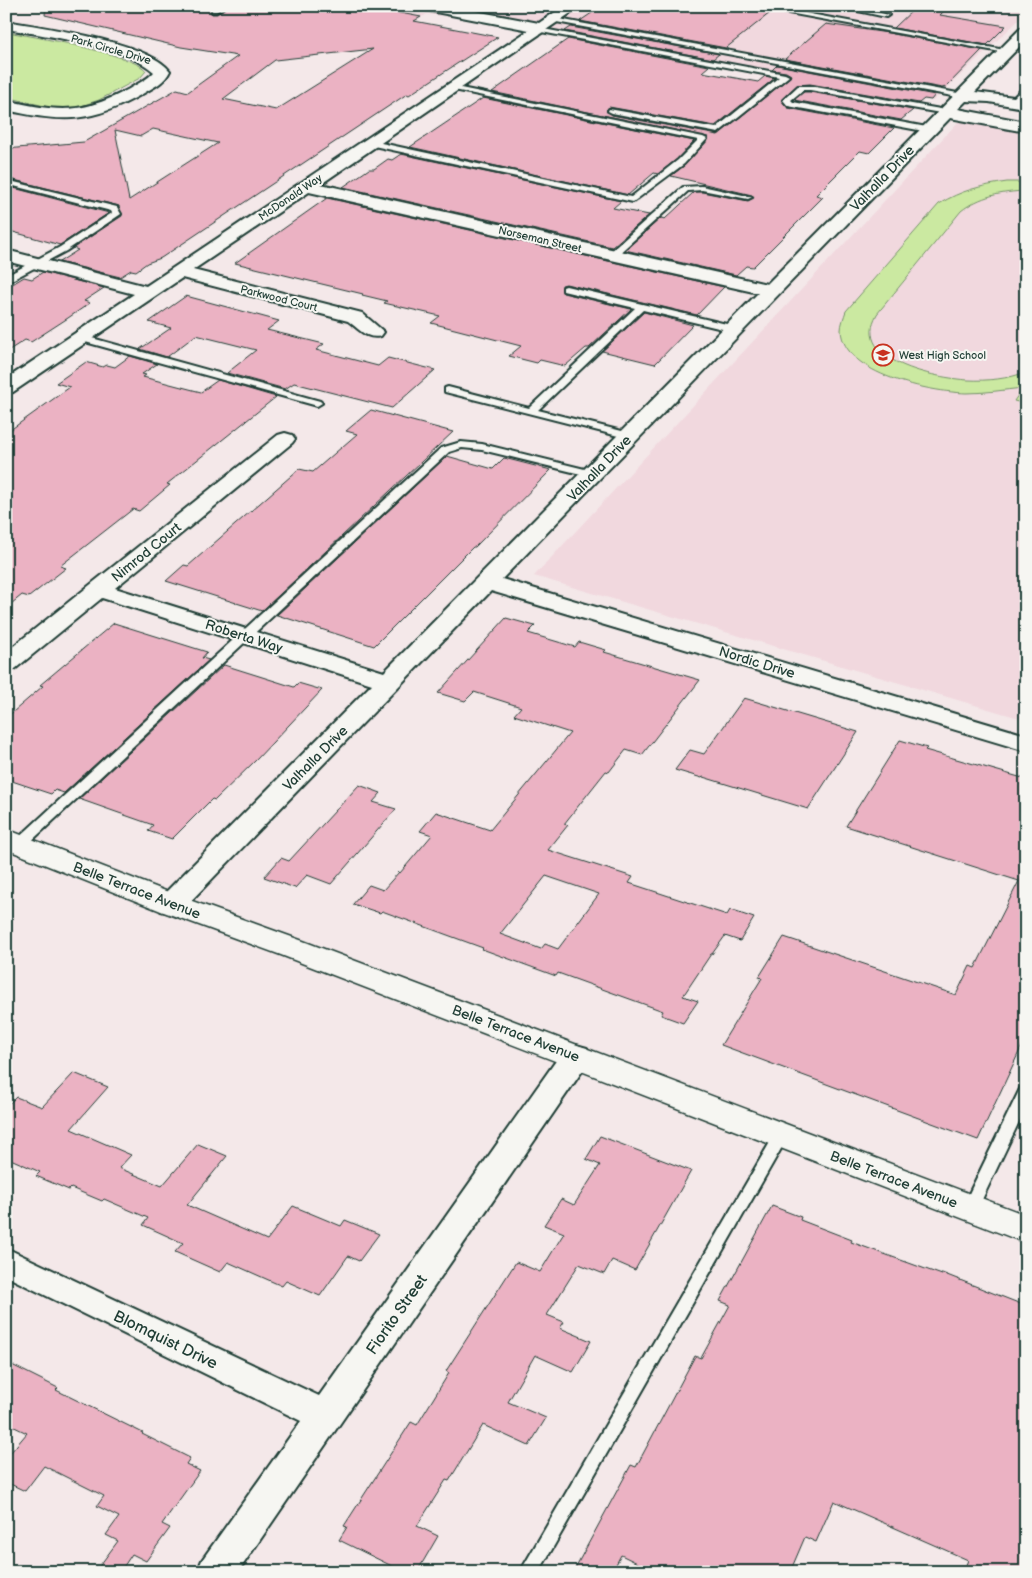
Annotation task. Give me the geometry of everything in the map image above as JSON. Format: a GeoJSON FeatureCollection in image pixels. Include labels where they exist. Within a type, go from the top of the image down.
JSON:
{"type":"FeatureCollection","features":[{"type":"Feature","properties":{"kind":"street","name":"McDonald Way"},"geometry":{"type":"LineString","coordinates":[[6,388],[574,6]]}},
{"type":"Feature","properties":{"kind":"street"},"geometry":{"type":"LineString","coordinates":[[432,7],[545,26]]}},
{"type":"Feature","properties":{"kind":"street","name":"Park Circle Drive"},"geometry":{"type":"LineString","coordinates":[[6,25],[59,34],[124,51],[154,62],[162,70],[160,76],[153,81],[108,105],[84,112],[53,114],[6,105]]}},
{"type":"Feature","properties":{"kind":"street","name":"Valhalla Drive"},"geometry":{"type":"LineString","coordinates":[[171,904],[1026,31]]}},
{"type":"Feature","properties":{"kind":"street"},"geometry":{"type":"LineString","coordinates":[[964,96],[989,97],[1018,102],[1026,94]]}},
{"type":"Feature","properties":{"kind":"street"},"geometry":{"type":"LineString","coordinates":[[946,112],[1026,127]]}},
{"type":"Feature","properties":{"kind":"street","name":"Norseman Street"},"geometry":{"type":"LineString","coordinates":[[307,186],[772,291]]}},
{"type":"Feature","properties":{"kind":"street"},"geometry":{"type":"LineString","coordinates":[[6,255],[149,292]]}},
{"type":"Feature","properties":{"kind":"street","name":"Parkwood Court"},"geometry":{"type":"LineString","coordinates":[[179,272],[355,317],[374,332]]}},
{"type":"Feature","properties":{"kind":"street","name":"Nimrod Court"},"geometry":{"type":"LineString","coordinates":[[6,664],[285,439]]}},
{"type":"Feature","properties":{"kind":"street","name":"Nordic Drive"},"geometry":{"type":"LineString","coordinates":[[487,582],[1026,743]]}},
{"type":"Feature","properties":{"kind":"street","name":"Roberta Way"},"geometry":{"type":"LineString","coordinates":[[99,590],[389,682]]}},
{"type":"Feature","properties":{"kind":"street","name":"Belle Terrace Avenue"},"geometry":{"type":"LineString","coordinates":[[13,841],[171,904],[301,951],[1026,1229]]}},
{"type":"Feature","properties":{"kind":"street","name":"Fiorito Street"},"geometry":{"type":"LineString","coordinates":[[216,1572],[576,1056]]}},
{"type":"Feature","properties":{"kind":"street","name":"Blomquist Drive"},"geometry":{"type":"LineString","coordinates":[[6,1261],[325,1416]]}},
{"type":"Feature","properties":{"kind":"lane"},"geometry":{"type":"LineString","coordinates":[[214,11],[222,6]]}},
{"type":"Feature","properties":{"kind":"lane"},"geometry":{"type":"LineString","coordinates":[[754,6],[1006,51]]}},
{"type":"Feature","properties":{"kind":"lane"},"geometry":{"type":"LineString","coordinates":[[838,6],[886,15]]}},
{"type":"Feature","properties":{"kind":"lane"},"geometry":{"type":"LineString","coordinates":[[545,26],[964,96]]}},
{"type":"Feature","properties":{"kind":"lane"},"geometry":{"type":"LineString","coordinates":[[545,26],[786,76],[718,131],[602,109]]}},
{"type":"Feature","properties":{"kind":"lane"},"geometry":{"type":"LineString","coordinates":[[459,85],[519,92]]}},
{"type":"Feature","properties":{"kind":"lane"},"geometry":{"type":"LineString","coordinates":[[372,143],[633,200],[680,162],[703,139],[459,85]]}},
{"type":"Feature","properties":{"kind":"lane"},"geometry":{"type":"LineString","coordinates":[[929,130],[791,104],[787,100],[801,88],[810,88],[946,112]]}},
{"type":"Feature","properties":{"kind":"lane"},"geometry":{"type":"LineString","coordinates":[[6,182],[114,209],[117,214],[63,249],[6,280]]}},
{"type":"Feature","properties":{"kind":"lane"},"geometry":{"type":"LineString","coordinates":[[612,255],[686,189],[702,188],[748,197]]}},
{"type":"Feature","properties":{"kind":"lane"},"geometry":{"type":"LineString","coordinates":[[566,289],[735,329]]}},
{"type":"Feature","properties":{"kind":"lane"},"geometry":{"type":"LineString","coordinates":[[531,411],[641,307]]}},
{"type":"Feature","properties":{"kind":"lane"},"geometry":{"type":"LineString","coordinates":[[81,338],[317,403]]}},
{"type":"Feature","properties":{"kind":"lane"},"geometry":{"type":"LineString","coordinates":[[448,390],[630,436]]}},
{"type":"Feature","properties":{"kind":"lane"},"geometry":{"type":"LineString","coordinates":[[13,841],[244,636],[445,450],[461,445],[482,447],[593,474]]}},
{"type":"Feature","properties":{"kind":"lane"},"geometry":{"type":"LineString","coordinates":[[970,1208],[1026,1091]]}},
{"type":"Feature","properties":{"kind":"lane"},"geometry":{"type":"LineString","coordinates":[[529,1572],[781,1136]]}},
{"type":"Feature","properties":{"kind":"shaded area"},"geometry":{"type":"Polygon","coordinates":[[[172,6],[1026,6],[1026,13],[933,101],[561,31],[427,14],[375,46],[172,6]]]}},
{"type":"Feature","properties":{"kind":"shaded area","name":"West High School"},"geometry":{"type":"Polygon","coordinates":[[[959,121],[1026,134],[1026,720],[534,576],[959,121]]]}},
{"type":"Feature","properties":{"kind":"green space"},"geometry":{"type":"Polygon","coordinates":[[[6,32],[58,41],[104,52],[138,65],[146,71],[140,78],[99,100],[78,107],[53,108],[6,97],[6,32]]]}},
{"type":"Feature","properties":{"kind":"green space"},"geometry":{"type":"Polygon","coordinates":[[[1007,182],[1026,182],[1026,191],[1008,192],[984,198],[961,211],[877,314],[872,331],[875,344],[886,355],[918,371],[954,379],[975,380],[1005,378],[1026,372],[1026,404],[1014,401],[1023,388],[966,393],[932,389],[891,378],[856,359],[846,346],[841,330],[846,311],[939,204],[972,189],[1007,182]]]}},
{"type":"Feature","properties":{"kind":"building"},"geometry":{"type":"Polygon","coordinates":[[[46,6],[214,6],[210,10],[212,14],[217,14],[228,6],[364,6],[421,17],[414,21],[498,37],[409,95],[407,94],[161,258],[147,263],[136,271],[131,270],[120,277],[59,262],[78,250],[73,248],[122,216],[119,206],[6,178],[6,149],[84,142],[177,89],[188,92],[238,56],[181,47],[45,15],[46,6]],[[373,49],[275,60],[223,99],[276,110],[373,49]],[[153,129],[141,136],[115,130],[129,200],[218,143],[153,129]]]}},
{"type":"Feature","properties":{"kind":"building"},"geometry":{"type":"Polygon","coordinates":[[[602,6],[729,6],[770,13],[726,48],[580,21],[602,6]]]}},
{"type":"Feature","properties":{"kind":"building"},"geometry":{"type":"Polygon","coordinates":[[[917,6],[949,6],[940,15],[1006,26],[987,45],[894,28],[917,6]]]}},
{"type":"Feature","properties":{"kind":"building"},"geometry":{"type":"Polygon","coordinates":[[[826,24],[982,50],[946,87],[942,88],[785,59],[826,24]]]}},
{"type":"Feature","properties":{"kind":"building"},"geometry":{"type":"Polygon","coordinates":[[[571,27],[719,54],[713,59],[565,31],[571,27]]]}},
{"type":"Feature","properties":{"kind":"building"},"geometry":{"type":"Polygon","coordinates":[[[568,39],[709,66],[702,72],[758,82],[765,76],[775,78],[715,126],[609,107],[606,110],[612,115],[718,135],[790,77],[791,75],[786,72],[772,70],[777,65],[935,95],[931,100],[924,99],[919,103],[810,84],[797,85],[781,100],[788,108],[894,128],[869,153],[860,151],[816,195],[823,197],[753,267],[746,266],[736,275],[625,250],[661,218],[665,219],[694,192],[748,201],[754,198],[752,195],[671,176],[685,165],[708,140],[708,137],[492,92],[568,39]]]}},
{"type":"Feature","properties":{"kind":"building"},"geometry":{"type":"Polygon","coordinates":[[[804,92],[913,110],[901,120],[794,100],[804,92]]]}},
{"type":"Feature","properties":{"kind":"building"},"geometry":{"type":"Polygon","coordinates":[[[483,98],[694,141],[677,159],[658,174],[654,173],[628,195],[410,147],[483,98]]]}},
{"type":"Feature","properties":{"kind":"building"},"geometry":{"type":"Polygon","coordinates":[[[401,154],[621,201],[613,208],[649,215],[612,247],[343,187],[369,169],[374,169],[388,159],[392,160],[401,154]]]}},
{"type":"Feature","properties":{"kind":"building"},"geometry":{"type":"Polygon","coordinates":[[[6,186],[109,213],[60,245],[6,230],[6,186]]]}},
{"type":"Feature","properties":{"kind":"building"},"geometry":{"type":"Polygon","coordinates":[[[327,198],[724,287],[697,315],[566,284],[562,285],[563,293],[631,309],[589,348],[586,348],[565,366],[540,360],[537,363],[509,356],[521,346],[431,323],[440,316],[384,303],[387,301],[363,294],[235,263],[327,198]]]}},
{"type":"Feature","properties":{"kind":"building"},"geometry":{"type":"Polygon","coordinates":[[[43,272],[104,288],[84,301],[90,303],[68,318],[31,342],[25,340],[6,352],[6,288],[24,277],[32,279],[43,272]]]}},
{"type":"Feature","properties":{"kind":"building"},"geometry":{"type":"Polygon","coordinates":[[[186,296],[279,321],[267,330],[324,344],[316,350],[378,366],[388,358],[435,370],[392,408],[294,383],[285,389],[227,373],[256,350],[196,335],[167,357],[140,349],[171,328],[149,322],[186,296]]]}},
{"type":"Feature","properties":{"kind":"building"},"geometry":{"type":"Polygon","coordinates":[[[644,312],[693,325],[655,364],[602,351],[644,312]]]}},
{"type":"Feature","properties":{"kind":"building"},"geometry":{"type":"Polygon","coordinates":[[[130,356],[157,364],[142,374],[146,375],[143,377],[201,392],[218,380],[276,397],[167,484],[170,485],[139,511],[133,509],[60,566],[66,568],[29,597],[22,595],[6,608],[6,433],[70,387],[56,383],[86,362],[103,367],[107,365],[115,367],[130,356]]]}},
{"type":"Feature","properties":{"kind":"building"},"geometry":{"type":"Polygon","coordinates":[[[371,410],[453,432],[262,611],[166,581],[184,565],[188,566],[299,469],[313,472],[357,434],[346,431],[371,410]]]}},
{"type":"Feature","properties":{"kind":"building"},"geometry":{"type":"Polygon","coordinates":[[[447,456],[493,469],[504,458],[551,470],[374,646],[277,615],[447,456]]]}},
{"type":"Feature","properties":{"kind":"building"},"geometry":{"type":"Polygon","coordinates":[[[506,618],[535,626],[528,633],[575,647],[579,642],[606,650],[604,652],[700,680],[642,755],[626,750],[609,772],[606,771],[564,824],[568,825],[548,850],[633,877],[629,883],[727,915],[730,910],[754,918],[740,941],[725,936],[711,954],[683,996],[698,1001],[683,1023],[661,1015],[663,1011],[558,973],[556,976],[382,911],[380,913],[353,904],[369,885],[383,890],[400,873],[432,835],[420,831],[436,812],[490,830],[570,733],[514,715],[521,707],[474,692],[465,701],[438,693],[506,618]],[[546,876],[500,934],[541,949],[545,944],[558,949],[599,894],[546,876]]]}},
{"type":"Feature","properties":{"kind":"building"},"geometry":{"type":"Polygon","coordinates":[[[114,623],[207,652],[202,658],[209,660],[64,793],[55,790],[51,794],[6,779],[6,718],[43,686],[40,685],[114,623]]]}},
{"type":"Feature","properties":{"kind":"building"},"geometry":{"type":"Polygon","coordinates":[[[224,665],[294,687],[298,683],[322,690],[256,760],[215,800],[212,799],[172,839],[148,831],[153,825],[79,799],[224,665]]]}},
{"type":"Feature","properties":{"kind":"building"},"geometry":{"type":"Polygon","coordinates":[[[744,698],[858,732],[808,809],[675,770],[690,750],[704,754],[744,698]]]}},
{"type":"Feature","properties":{"kind":"building"},"geometry":{"type":"Polygon","coordinates":[[[900,740],[927,748],[925,750],[1026,779],[1026,1037],[978,1140],[721,1045],[762,978],[759,977],[784,937],[956,995],[970,966],[975,968],[1019,881],[846,826],[900,740]]]}},
{"type":"Feature","properties":{"kind":"building"},"geometry":{"type":"Polygon","coordinates":[[[359,785],[381,793],[373,802],[396,809],[331,884],[307,875],[295,888],[264,877],[281,858],[289,861],[359,785]]]}},
{"type":"Feature","properties":{"kind":"building"},"geometry":{"type":"Polygon","coordinates":[[[74,1073],[108,1087],[71,1129],[131,1155],[119,1168],[162,1186],[198,1144],[227,1156],[187,1205],[267,1240],[293,1206],[341,1226],[345,1220],[379,1234],[359,1261],[348,1256],[320,1296],[286,1281],[282,1286],[228,1262],[220,1272],[175,1252],[183,1243],[143,1225],[148,1218],[104,1199],[102,1201],[71,1188],[69,1190],[36,1176],[40,1172],[6,1157],[6,1107],[16,1097],[42,1107],[74,1073]]]}},
{"type":"Feature","properties":{"kind":"building"},"geometry":{"type":"Polygon","coordinates":[[[600,1136],[691,1171],[635,1270],[612,1260],[604,1274],[579,1264],[547,1315],[564,1322],[560,1328],[591,1341],[573,1372],[535,1355],[508,1402],[546,1418],[529,1446],[483,1425],[449,1481],[446,1480],[417,1526],[438,1536],[417,1572],[404,1572],[339,1540],[347,1527],[344,1526],[411,1422],[417,1425],[449,1373],[446,1371],[516,1262],[540,1272],[564,1233],[544,1225],[561,1199],[574,1205],[600,1165],[586,1159],[600,1136]]]}},
{"type":"Feature","properties":{"kind":"building"},"geometry":{"type":"Polygon","coordinates":[[[772,1206],[801,1217],[800,1220],[852,1240],[851,1242],[942,1275],[942,1273],[1026,1306],[1026,1572],[963,1572],[968,1560],[834,1501],[816,1542],[805,1537],[790,1572],[656,1572],[621,1555],[612,1572],[573,1572],[631,1465],[636,1467],[695,1356],[701,1358],[730,1305],[720,1301],[772,1206]]]}},
{"type":"Feature","properties":{"kind":"building"},"geometry":{"type":"Polygon","coordinates":[[[6,1362],[58,1388],[56,1390],[190,1458],[186,1464],[200,1471],[162,1524],[170,1528],[146,1561],[132,1554],[120,1572],[95,1572],[118,1541],[106,1535],[119,1517],[97,1506],[104,1496],[44,1466],[25,1491],[6,1482],[6,1458],[27,1433],[6,1423],[6,1362]]]}},
{"type":"Feature","properties":{"kind":"place","name":"West High School"},"geometry":{"type":"Point","coordinates":[883,355]}}]}
